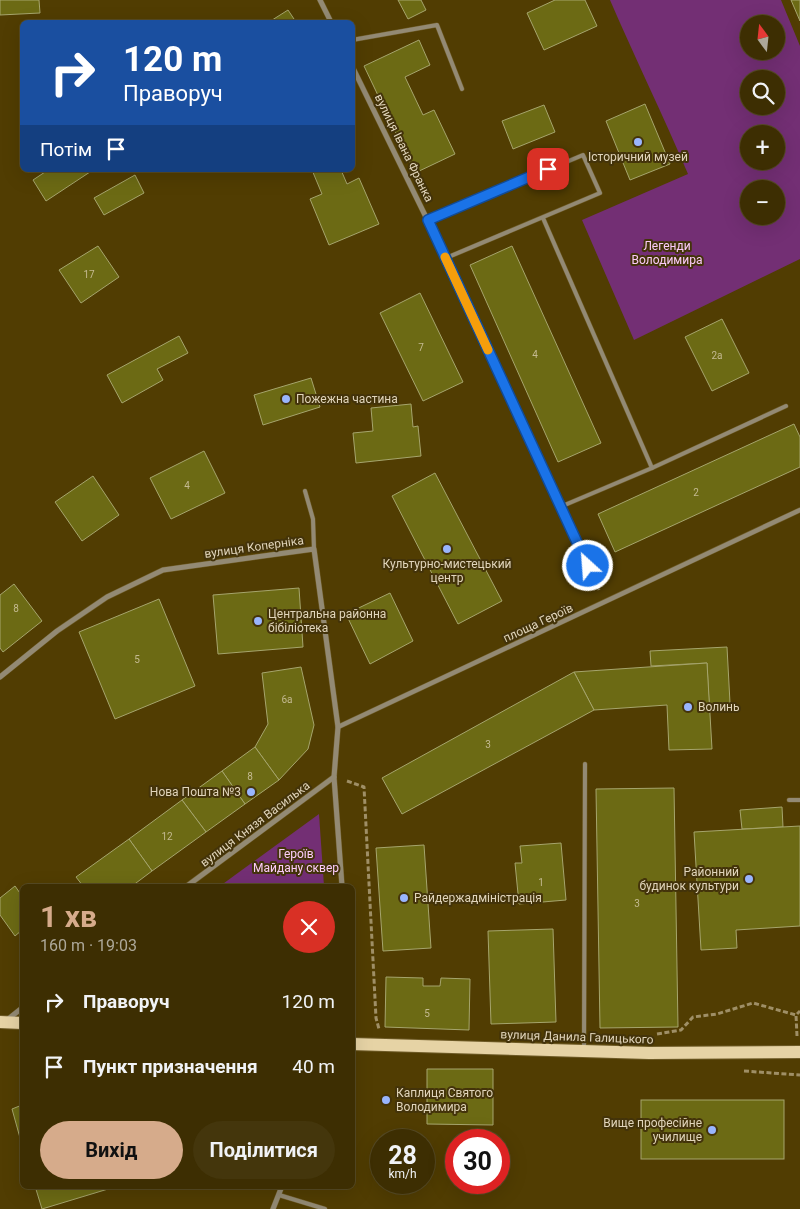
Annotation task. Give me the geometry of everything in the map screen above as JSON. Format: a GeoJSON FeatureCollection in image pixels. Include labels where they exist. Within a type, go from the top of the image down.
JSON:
{"type":"FeatureCollection","features":[{"type":"Feature","properties":{"kind":"main road"},"geometry":{"type":"LineString","coordinates":[[2,1022],[20,1023]]}},
{"type":"Feature","properties":{"kind":"main road","name":"вулиця Данила Галицького"},"geometry":{"type":"LineString","coordinates":[[355,1044],[649,1053],[800,1052]]}},
{"type":"Feature","properties":{"kind":"street"},"geometry":{"type":"LineString","coordinates":[[320,0],[330,20]]}},
{"type":"Feature","properties":{"kind":"street","name":"вулиця Івана Франка"},"geometry":{"type":"LineString","coordinates":[[355,72],[446,258],[588,566]]}},
{"type":"Feature","properties":{"kind":"street","name":"площа Героїв"},"geometry":{"type":"LineString","coordinates":[[338,727],[800,510]]}},
{"type":"Feature","properties":{"kind":"street","name":"вулиця Коперніка"},"geometry":{"type":"LineString","coordinates":[[0,677],[57,631],[107,597],[163,570],[314,549],[338,727],[334,777],[342,884]]}},
{"type":"Feature","properties":{"kind":"street","name":"вулиця Князя Василька"},"geometry":{"type":"LineString","coordinates":[[190,884],[334,777]]}},
{"type":"Feature","properties":{"kind":"street"},"geometry":{"type":"LineString","coordinates":[[2,1022],[20,1009]]}},
{"type":"Feature","properties":{"kind":"street"},"geometry":{"type":"LineString","coordinates":[[273,1209],[281,1189]]}},
{"type":"Feature","properties":{"kind":"lane"},"geometry":{"type":"LineString","coordinates":[[355,39],[437,25],[462,89]]}},
{"type":"Feature","properties":{"kind":"lane"},"geometry":{"type":"LineString","coordinates":[[428,220],[583,155],[600,193],[446,258]]}},
{"type":"Feature","properties":{"kind":"lane"},"geometry":{"type":"LineString","coordinates":[[543,218],[652,468]]}},
{"type":"Feature","properties":{"kind":"lane"},"geometry":{"type":"LineString","coordinates":[[560,507],[652,468],[786,406]]}},
{"type":"Feature","properties":{"kind":"lane"},"geometry":{"type":"LineString","coordinates":[[305,491],[313,519],[314,549]]}},
{"type":"Feature","properties":{"kind":"lane"},"geometry":{"type":"LineString","coordinates":[[584,1050],[585,764]]}},
{"type":"Feature","properties":{"kind":"lane"},"geometry":{"type":"LineString","coordinates":[[789,800],[800,800]]}},
{"type":"Feature","properties":{"kind":"lane"},"geometry":{"type":"LineString","coordinates":[[278,1195],[325,1209]]}},
{"type":"Feature","properties":{"kind":"path"},"geometry":{"type":"LineString","coordinates":[[588,566],[605,602]]}},
{"type":"Feature","properties":{"kind":"path"},"geometry":{"type":"LineString","coordinates":[[334,777],[364,787],[376,1018],[378,1028],[382,1031]]}},
{"type":"Feature","properties":{"kind":"path"},"geometry":{"type":"LineString","coordinates":[[654,1034],[677,1032],[694,1017],[716,1014],[753,1003],[796,1014],[800,1011]]}},
{"type":"Feature","properties":{"kind":"green space","name":"Легенди Володимира"},"geometry":{"type":"Polygon","coordinates":[[[610,0],[781,0],[800,46],[800,259],[634,340],[582,220],[688,174],[610,0]]]}},
{"type":"Feature","properties":{"kind":"green space","name":"Героїв Майдану сквер"},"geometry":{"type":"Polygon","coordinates":[[[319,814],[324,884],[223,884],[319,814]]]}},
{"type":"Feature","properties":{"kind":"building"},"geometry":{"type":"Polygon","coordinates":[[[0,0],[39,0],[40,13],[0,15],[0,0]]]}},
{"type":"Feature","properties":{"kind":"building"},"geometry":{"type":"Polygon","coordinates":[[[398,0],[421,0],[426,10],[408,19],[398,0]]]}},
{"type":"Feature","properties":{"kind":"building"},"geometry":{"type":"Polygon","coordinates":[[[555,0],[585,0],[597,26],[544,50],[527,13],[555,0]]]}},
{"type":"Feature","properties":{"kind":"building"},"geometry":{"type":"Polygon","coordinates":[[[791,0],[800,0],[800,21],[791,0]]]}},
{"type":"Feature","properties":{"kind":"building"},"geometry":{"type":"Polygon","coordinates":[[[288,10],[295,20],[272,20],[288,10]]]}},
{"type":"Feature","properties":{"kind":"building"},"geometry":{"type":"Polygon","coordinates":[[[419,40],[430,65],[405,77],[423,115],[434,110],[455,154],[415,173],[364,66],[419,40]]]}},
{"type":"Feature","properties":{"kind":"building","name":"Історичний музей"},"geometry":{"type":"Polygon","coordinates":[[[645,104],[670,164],[630,180],[606,121],[645,104]]]}},
{"type":"Feature","properties":{"kind":"building"},"geometry":{"type":"Polygon","coordinates":[[[544,105],[555,132],[513,149],[502,121],[544,105]]]}},
{"type":"Feature","properties":{"kind":"building"},"geometry":{"type":"Polygon","coordinates":[[[45,172],[90,172],[46,201],[33,180],[45,172]]]}},
{"type":"Feature","properties":{"kind":"building"},"geometry":{"type":"Polygon","coordinates":[[[313,172],[342,172],[347,184],[359,178],[379,224],[329,245],[310,199],[322,194],[313,172]]]}},
{"type":"Feature","properties":{"kind":"building"},"geometry":{"type":"Polygon","coordinates":[[[135,175],[144,193],[104,215],[94,198],[135,175]]]}},
{"type":"Feature","properties":{"kind":"building"},"geometry":{"type":"Polygon","coordinates":[[[98,246],[119,277],[81,303],[59,270],[98,246]]]}},
{"type":"Feature","properties":{"kind":"building"},"geometry":{"type":"Polygon","coordinates":[[[512,246],[601,443],[558,462],[470,265],[512,246]]]}},
{"type":"Feature","properties":{"kind":"building"},"geometry":{"type":"Polygon","coordinates":[[[420,293],[463,382],[423,401],[380,313],[420,293]]]}},
{"type":"Feature","properties":{"kind":"building"},"geometry":{"type":"Polygon","coordinates":[[[722,319],[749,373],[712,391],[685,337],[722,319]]]}},
{"type":"Feature","properties":{"kind":"building"},"geometry":{"type":"Polygon","coordinates":[[[179,336],[188,353],[157,369],[163,380],[122,403],[107,375],[179,336]]]}},
{"type":"Feature","properties":{"kind":"building"},"geometry":{"type":"Polygon","coordinates":[[[311,378],[320,407],[263,425],[254,395],[311,378]]]}},
{"type":"Feature","properties":{"kind":"building"},"geometry":{"type":"Polygon","coordinates":[[[411,404],[413,427],[418,426],[421,456],[356,463],[353,433],[373,431],[371,408],[411,404]]]}},
{"type":"Feature","properties":{"kind":"building"},"geometry":{"type":"Polygon","coordinates":[[[794,424],[800,437],[800,467],[615,552],[598,514],[794,424]]]}},
{"type":"Feature","properties":{"kind":"building"},"geometry":{"type":"Polygon","coordinates":[[[204,451],[225,493],[171,519],[150,478],[204,451]]]}},
{"type":"Feature","properties":{"kind":"building","name":"Культурно-мистецький центр"},"geometry":{"type":"Polygon","coordinates":[[[435,473],[502,601],[458,624],[392,496],[435,473]]]}},
{"type":"Feature","properties":{"kind":"building"},"geometry":{"type":"Polygon","coordinates":[[[93,476],[119,515],[82,541],[55,502],[93,476]]]}},
{"type":"Feature","properties":{"kind":"building"},"geometry":{"type":"Polygon","coordinates":[[[14,584],[42,621],[3,652],[0,648],[0,595],[14,584]]]}},
{"type":"Feature","properties":{"kind":"building","name":"Центральна районна бібіліотека"},"geometry":{"type":"Polygon","coordinates":[[[299,588],[303,647],[218,654],[213,595],[299,588]]]}},
{"type":"Feature","properties":{"kind":"building"},"geometry":{"type":"Polygon","coordinates":[[[390,593],[413,641],[370,664],[346,614],[390,593]]]}},
{"type":"Feature","properties":{"kind":"building"},"geometry":{"type":"Polygon","coordinates":[[[159,599],[195,686],[115,719],[79,632],[159,599]]]}},
{"type":"Feature","properties":{"kind":"building"},"geometry":{"type":"Polygon","coordinates":[[[727,647],[730,703],[709,704],[707,663],[651,666],[650,651],[727,647]]]}},
{"type":"Feature","properties":{"kind":"building","name":"Волинь"},"geometry":{"type":"Polygon","coordinates":[[[707,663],[712,749],[669,750],[667,705],[594,710],[574,672],[707,663]]]}},
{"type":"Feature","properties":{"kind":"building"},"geometry":{"type":"Polygon","coordinates":[[[301,667],[314,725],[308,749],[279,780],[255,747],[268,724],[262,673],[301,667]]]}},
{"type":"Feature","properties":{"kind":"building"},"geometry":{"type":"Polygon","coordinates":[[[574,672],[594,710],[402,814],[382,778],[574,672]]]}},
{"type":"Feature","properties":{"kind":"building"},"geometry":{"type":"Polygon","coordinates":[[[255,747],[279,780],[245,804],[222,771],[255,747]]]}},
{"type":"Feature","properties":{"kind":"building"},"geometry":{"type":"Polygon","coordinates":[[[222,771],[245,804],[206,832],[182,800],[222,771]]]}},
{"type":"Feature","properties":{"kind":"building"},"geometry":{"type":"Polygon","coordinates":[[[674,788],[678,1027],[600,1028],[596,789],[674,788]]]}},
{"type":"Feature","properties":{"kind":"building"},"geometry":{"type":"Polygon","coordinates":[[[182,800],[206,832],[152,871],[129,839],[182,800]]]}},
{"type":"Feature","properties":{"kind":"building"},"geometry":{"type":"Polygon","coordinates":[[[782,807],[783,827],[742,829],[740,810],[782,807]]]}},
{"type":"Feature","properties":{"kind":"building","name":"Районний будинок культури"},"geometry":{"type":"Polygon","coordinates":[[[800,826],[800,926],[736,930],[737,948],[701,950],[694,832],[800,826]]]}},
{"type":"Feature","properties":{"kind":"building"},"geometry":{"type":"Polygon","coordinates":[[[129,839],[152,871],[135,884],[81,884],[76,877],[129,839]]]}},
{"type":"Feature","properties":{"kind":"building"},"geometry":{"type":"Polygon","coordinates":[[[561,843],[566,900],[519,904],[515,863],[522,863],[520,846],[561,843]]]}},
{"type":"Feature","properties":{"kind":"building","name":"Райдержадміністрація"},"geometry":{"type":"Polygon","coordinates":[[[424,845],[431,948],[383,951],[376,848],[424,845]]]}},
{"type":"Feature","properties":{"kind":"building"},"geometry":{"type":"Polygon","coordinates":[[[15,886],[20,893],[20,932],[15,936],[0,915],[0,898],[15,886]]]}},
{"type":"Feature","properties":{"kind":"building"},"geometry":{"type":"Polygon","coordinates":[[[553,929],[556,1022],[491,1024],[488,931],[553,929]]]}},
{"type":"Feature","properties":{"kind":"building"},"geometry":{"type":"Polygon","coordinates":[[[386,977],[423,978],[423,986],[440,986],[441,978],[470,979],[469,1030],[385,1027],[386,977]]]}},
{"type":"Feature","properties":{"kind":"building"},"geometry":{"type":"Polygon","coordinates":[[[427,1069],[493,1069],[493,1125],[427,1124],[427,1069]]]}},
{"type":"Feature","properties":{"kind":"building","name":"Вище професійне училище"},"geometry":{"type":"Polygon","coordinates":[[[641,1100],[784,1100],[784,1159],[641,1159],[641,1100]]]}},
{"type":"Feature","properties":{"kind":"building"},"geometry":{"type":"Polygon","coordinates":[[[20,1106],[20,1138],[12,1109],[20,1106]]]}},
{"type":"Feature","properties":{"kind":"building"},"geometry":{"type":"Polygon","coordinates":[[[36,1189],[108,1189],[42,1209],[36,1189]]]}},
{"type":"Feature","properties":{"kind":"slow traffic"},"geometry":{"type":"LineString","coordinates":[[445,257],[488,350]]}},
{"type":"Feature","properties":{"kind":"place","name":"Історичний музей"},"geometry":{"type":"Point","coordinates":[638,142]}},
{"type":"Feature","properties":{"kind":"place","name":"Пожежна частина"},"geometry":{"type":"Point","coordinates":[286,399]}},
{"type":"Feature","properties":{"kind":"place","name":"Культурно-мистецький центр"},"geometry":{"type":"Point","coordinates":[447,549]}},
{"type":"Feature","properties":{"kind":"place","name":"Центральна районна бібіліотека"},"geometry":{"type":"Point","coordinates":[258,621]}},
{"type":"Feature","properties":{"kind":"place","name":"Волинь"},"geometry":{"type":"Point","coordinates":[688,707]}},
{"type":"Feature","properties":{"kind":"place","name":"Нова Пошта №3"},"geometry":{"type":"Point","coordinates":[251,792]}},
{"type":"Feature","properties":{"kind":"place","name":"Районний будинок культури"},"geometry":{"type":"Point","coordinates":[749,879]}},
{"type":"Feature","properties":{"kind":"place","name":"Райдержадміністрація"},"geometry":{"type":"Point","coordinates":[404,898]}},
{"type":"Feature","properties":{"kind":"place","name":"Каплиця Святого Володимира"},"geometry":{"type":"Point","coordinates":[386,1100]}},
{"type":"Feature","properties":{"kind":"place","name":"Вище професійне училище"},"geometry":{"type":"Point","coordinates":[712,1130]}},
{"type":"Feature","properties":{"kind":"route"},"geometry":{"type":"LineString","coordinates":[[548,169],[428,220],[588,566]]}}]}
